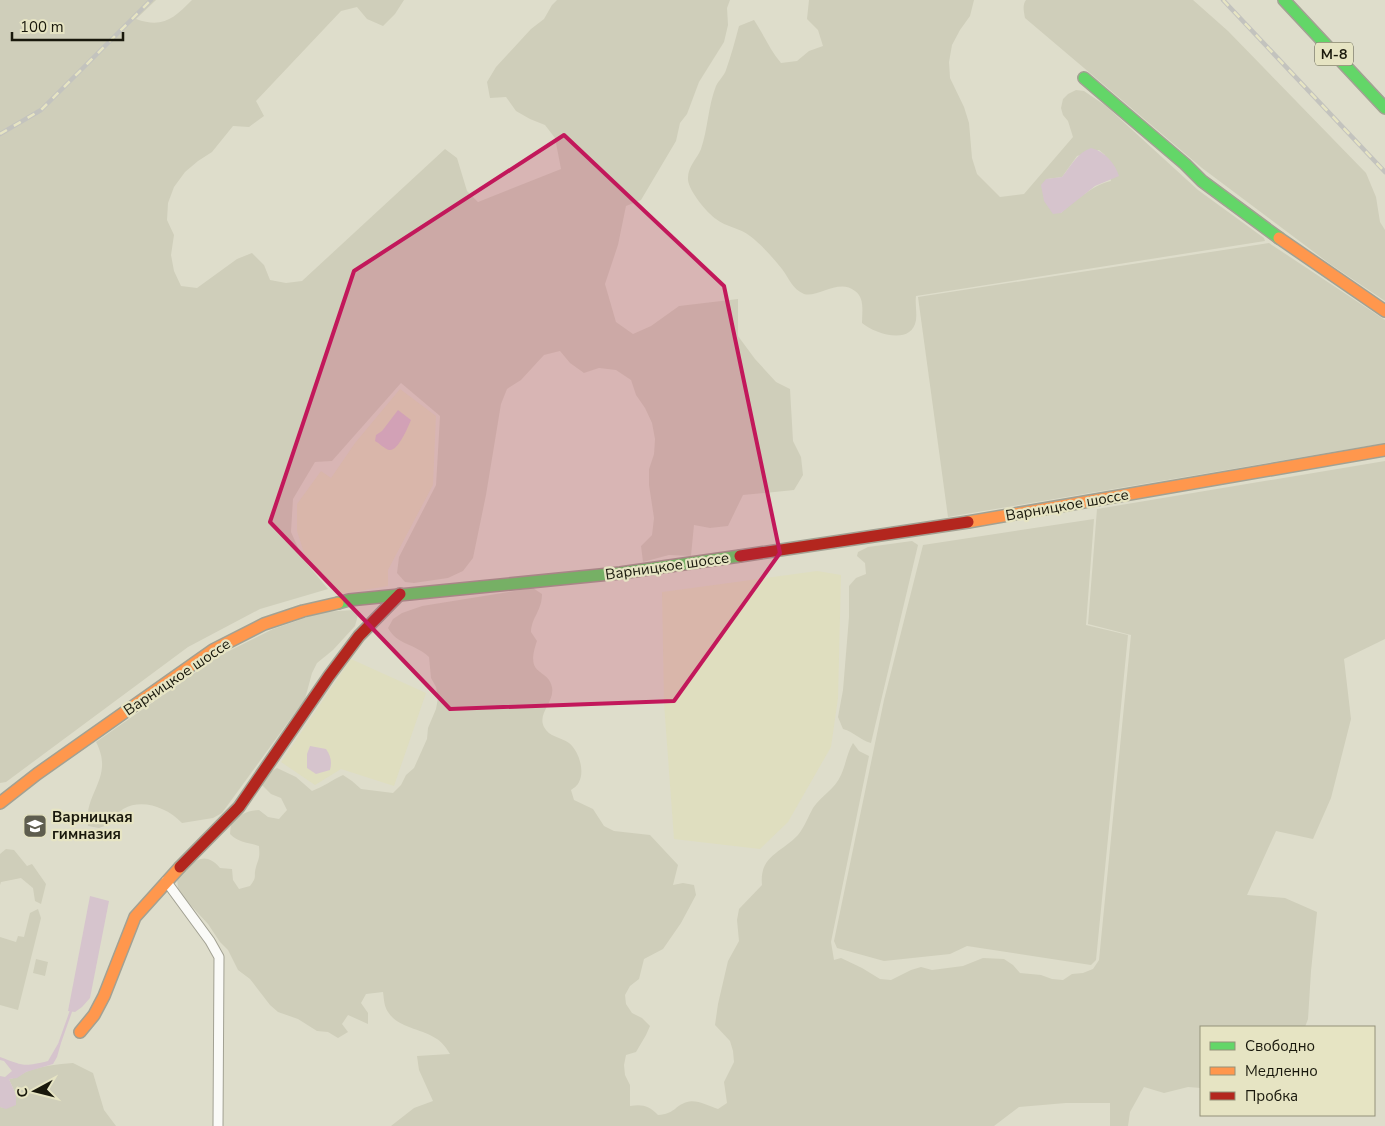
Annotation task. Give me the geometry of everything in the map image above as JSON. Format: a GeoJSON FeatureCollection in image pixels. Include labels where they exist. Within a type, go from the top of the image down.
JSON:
{"type":"FeatureCollection","features":[{"type":"Feature","properties":{"kind":"main road","name":"М-8"},"geometry":{"type":"LineString","coordinates":[[1284,0],[1385,108]]}},
{"type":"Feature","properties":{"kind":"main road","name":"М-8"},"geometry":{"type":"LineString","coordinates":[[1296,0],[1385,96]]}},
{"type":"Feature","properties":{"kind":"main road"},"geometry":{"type":"LineString","coordinates":[[1084,78],[1185,164],[1202,181],[1262,226],[1385,311]]}},
{"type":"Feature","properties":{"kind":"main road","name":"Варницкое шоссе"},"geometry":{"type":"LineString","coordinates":[[0,803],[37,774],[213,650],[264,624],[303,611],[349,600],[620,573],[915,531],[1385,450]]}},
{"type":"Feature","properties":{"kind":"main road"},"geometry":{"type":"LineString","coordinates":[[80,1032],[94,1016],[104,996],[135,917],[166,881],[239,807],[328,676],[359,636],[400,594]]}},
{"type":"Feature","properties":{"kind":"street"},"geometry":{"type":"LineString","coordinates":[[166,881],[210,941],[219,957],[218,1126]]}},
{"type":"Feature","properties":{"kind":"highlighted area"},"geometry":{"type":"Polygon","coordinates":[[[564,135],[724,286],[780,553],[674,701],[450,709],[270,522],[354,271],[564,135]]]}},
{"type":"Feature","properties":{"kind":"shaded area"},"geometry":{"type":"Polygon","coordinates":[[[0,0],[156,0],[136,19],[154,23],[173,17],[192,0],[404,0],[395,14],[383,26],[367,19],[357,7],[341,11],[256,101],[264,116],[249,127],[233,126],[212,152],[185,172],[174,187],[168,203],[167,220],[174,235],[171,255],[174,271],[181,286],[197,288],[237,259],[252,253],[264,265],[270,280],[286,283],[302,281],[445,149],[457,158],[467,191],[478,202],[561,169],[555,138],[545,125],[516,111],[506,97],[490,98],[487,82],[496,67],[531,29],[544,19],[557,0],[730,0],[727,8],[728,25],[724,42],[699,82],[687,114],[680,123],[676,141],[641,200],[626,206],[618,245],[605,284],[616,322],[633,334],[651,326],[679,306],[738,299],[738,336],[755,359],[776,382],[790,389],[793,441],[801,457],[803,475],[794,490],[743,495],[728,526],[710,528],[694,525],[691,556],[669,555],[643,562],[641,546],[652,535],[654,518],[649,485],[649,469],[654,454],[655,439],[652,423],[636,395],[631,380],[616,370],[599,368],[584,373],[570,363],[560,351],[544,355],[521,380],[507,389],[501,404],[486,495],[473,558],[463,571],[448,578],[414,583],[405,582],[397,573],[399,557],[436,485],[440,416],[401,383],[332,461],[315,462],[293,499],[291,532],[303,559],[328,589],[260,609],[188,647],[6,782],[0,783],[0,0]]]}},
{"type":"Feature","properties":{"kind":"shaded area"},"geometry":{"type":"Polygon","coordinates":[[[809,0],[974,0],[970,16],[952,45],[949,62],[950,78],[964,107],[969,123],[972,158],[977,174],[1000,197],[1024,194],[1073,137],[1061,108],[1063,99],[1076,90],[1084,91],[1106,106],[1198,190],[1264,238],[1265,241],[916,296],[916,320],[913,328],[908,333],[892,335],[875,331],[862,323],[862,301],[855,291],[849,288],[836,287],[810,294],[800,292],[763,247],[746,233],[720,222],[712,216],[695,196],[689,185],[688,175],[701,149],[713,94],[726,70],[739,26],[754,20],[781,63],[797,61],[809,51],[823,46],[818,30],[807,19],[809,0]],[[1099,150],[1077,156],[1062,177],[1047,179],[1061,213],[1092,189],[1111,181],[1105,155],[1099,150]]]}},
{"type":"Feature","properties":{"kind":"shaded area"},"geometry":{"type":"Polygon","coordinates":[[[1026,0],[1193,0],[1228,31],[1366,173],[1376,197],[1380,222],[1385,230],[1385,301],[1330,264],[1202,168],[1025,18],[1024,6],[1026,0]]]}},
{"type":"Feature","properties":{"kind":"shaded area"},"geometry":{"type":"Polygon","coordinates":[[[1091,148],[1108,158],[1119,176],[1095,186],[1061,213],[1053,214],[1044,201],[1041,185],[1046,179],[1062,177],[1078,156],[1091,148]]]}},
{"type":"Feature","properties":{"kind":"shaded area"},"geometry":{"type":"Polygon","coordinates":[[[1269,243],[1385,320],[1385,443],[948,517],[918,297],[1269,243]]]}},
{"type":"Feature","properties":{"kind":"shaded area"},"geometry":{"type":"Polygon","coordinates":[[[400,389],[436,416],[433,485],[388,570],[388,586],[341,594],[304,553],[297,531],[297,504],[321,471],[331,478],[355,443],[400,389]]]}},
{"type":"Feature","properties":{"kind":"shaded area"},"geometry":{"type":"Polygon","coordinates":[[[398,410],[411,420],[399,443],[392,450],[389,450],[375,441],[376,435],[382,431],[398,410]]]}},
{"type":"Feature","properties":{"kind":"shaded area"},"geometry":{"type":"Polygon","coordinates":[[[1385,461],[1385,639],[1344,659],[1351,719],[1331,798],[1313,839],[1276,831],[1247,895],[1285,898],[1317,912],[1308,1019],[1305,1026],[1200,1026],[1200,1088],[1188,1087],[1164,1093],[1144,1087],[1130,1112],[1128,1126],[1110,1126],[1110,1103],[1066,1103],[1019,1107],[994,1126],[391,1126],[414,1108],[433,1101],[419,1070],[417,1056],[450,1054],[443,1044],[439,1040],[404,1025],[392,1017],[384,1002],[383,992],[366,994],[361,1003],[368,1013],[368,1024],[348,1015],[342,1024],[348,1032],[338,1038],[328,1032],[317,1031],[298,1019],[278,1012],[270,1005],[250,979],[238,970],[228,950],[178,889],[177,878],[192,863],[203,859],[214,862],[220,868],[232,869],[233,880],[239,889],[250,886],[255,878],[259,846],[233,837],[230,834],[231,823],[241,815],[251,811],[259,810],[268,817],[279,819],[287,810],[281,798],[271,794],[261,784],[267,774],[277,768],[296,777],[312,791],[343,775],[361,789],[393,793],[401,785],[406,775],[414,768],[427,739],[428,728],[436,709],[438,698],[436,687],[431,678],[429,657],[392,634],[388,628],[393,619],[402,613],[422,606],[533,588],[542,594],[542,600],[531,632],[537,641],[533,661],[535,667],[550,681],[552,687],[551,698],[544,712],[542,722],[546,730],[569,743],[576,751],[580,761],[581,777],[576,786],[571,790],[574,800],[593,809],[604,826],[614,831],[650,835],[678,865],[673,885],[683,883],[694,885],[696,895],[681,923],[663,949],[644,959],[639,979],[630,986],[625,995],[626,1004],[632,1013],[642,1018],[650,1026],[636,1052],[626,1055],[624,1065],[625,1075],[630,1085],[630,1106],[646,1106],[658,1115],[671,1112],[691,1101],[718,1109],[727,1103],[724,1082],[734,1062],[733,1051],[730,1041],[715,1025],[728,961],[739,941],[737,920],[739,909],[762,885],[764,867],[768,861],[798,835],[813,808],[838,780],[853,743],[859,751],[869,756],[831,942],[834,960],[841,958],[880,979],[891,980],[921,967],[932,970],[963,966],[983,958],[1004,959],[1020,973],[1041,975],[1052,979],[1063,980],[1072,974],[1083,973],[1093,969],[1099,960],[1131,635],[1088,624],[1097,509],[1385,461]]]}},
{"type":"Feature","properties":{"kind":"shaded area"},"geometry":{"type":"Polygon","coordinates":[[[1094,519],[1086,625],[1128,635],[1096,960],[1091,965],[967,946],[950,954],[884,961],[837,948],[834,941],[884,700],[923,545],[1094,519]]]}},
{"type":"Feature","properties":{"kind":"shaded area"},"geometry":{"type":"Polygon","coordinates":[[[912,541],[918,545],[871,743],[843,729],[838,717],[843,690],[849,617],[849,586],[856,578],[866,574],[865,563],[857,556],[858,552],[868,547],[912,541]]]}},
{"type":"Feature","properties":{"kind":"shaded area"},"geometry":{"type":"Polygon","coordinates":[[[817,571],[841,575],[838,698],[831,747],[788,822],[760,849],[674,839],[664,703],[662,592],[817,571]]]}},
{"type":"Feature","properties":{"kind":"shaded area"},"geometry":{"type":"Polygon","coordinates":[[[354,610],[358,615],[355,626],[333,650],[317,663],[312,673],[305,699],[222,813],[213,818],[182,823],[164,810],[144,804],[125,808],[117,814],[110,824],[99,828],[88,826],[90,804],[102,766],[101,755],[96,742],[219,656],[273,629],[322,612],[354,610]]]}},
{"type":"Feature","properties":{"kind":"shaded area"},"geometry":{"type":"Polygon","coordinates":[[[351,659],[426,693],[394,786],[341,769],[315,785],[281,762],[351,659]]]}},
{"type":"Feature","properties":{"kind":"shaded area"},"geometry":{"type":"Polygon","coordinates":[[[310,746],[326,749],[331,759],[330,770],[316,774],[307,768],[307,754],[310,746]]]}},
{"type":"Feature","properties":{"kind":"shaded area"},"geometry":{"type":"Polygon","coordinates":[[[6,849],[14,850],[27,866],[32,864],[46,884],[41,904],[35,901],[33,888],[21,878],[1,882],[0,885],[0,854],[6,849]]]}},
{"type":"Feature","properties":{"kind":"shaded area"},"geometry":{"type":"Polygon","coordinates":[[[90,896],[109,901],[90,998],[75,1012],[68,1011],[90,896]]]}},
{"type":"Feature","properties":{"kind":"shaded area"},"geometry":{"type":"Polygon","coordinates":[[[38,909],[41,918],[18,1010],[0,1005],[0,937],[16,942],[18,936],[24,937],[30,913],[38,909]]]}},
{"type":"Feature","properties":{"kind":"shaded area"},"geometry":{"type":"Polygon","coordinates":[[[36,959],[48,962],[45,976],[33,973],[36,959]]]}},
{"type":"Feature","properties":{"kind":"shaded area"},"geometry":{"type":"Polygon","coordinates":[[[59,1042],[61,1043],[53,1064],[26,1072],[17,1078],[9,1079],[16,1095],[16,1105],[6,1109],[0,1107],[0,1076],[5,1077],[12,1071],[4,1061],[0,1060],[0,1057],[24,1065],[48,1061],[59,1042]]]}},
{"type":"Feature","properties":{"kind":"shaded area"},"geometry":{"type":"Polygon","coordinates":[[[73,1063],[93,1073],[104,1110],[116,1126],[0,1126],[0,1107],[6,1108],[16,1095],[9,1079],[39,1068],[73,1063]]]}},
{"type":"Feature","properties":{"kind":"waterway"},"geometry":{"type":"LineString","coordinates":[[60,1042],[71,1011]]}},
{"type":"Feature","properties":{"kind":"railway"},"geometry":{"type":"LineString","coordinates":[[0,134],[41,110],[151,0]]}},
{"type":"Feature","properties":{"kind":"railway"},"geometry":{"type":"LineString","coordinates":[[1223,0],[1385,172]]}},
{"type":"Feature","properties":{"kind":"traffic: fast"},"geometry":{"type":"LineString","coordinates":[[1284,0],[1385,108]]}},
{"type":"Feature","properties":{"kind":"traffic: fast"},"geometry":{"type":"LineString","coordinates":[[1084,78],[1185,164],[1202,181],[1279,238]]}},
{"type":"Feature","properties":{"kind":"traffic: fast"},"geometry":{"type":"LineString","coordinates":[[338,603],[349,600],[620,573],[740,556]]}},
{"type":"Feature","properties":{"kind":"traffic: slow"},"geometry":{"type":"LineString","coordinates":[[1279,238],[1385,311]]}},
{"type":"Feature","properties":{"kind":"traffic: slow"},"geometry":{"type":"LineString","coordinates":[[968,522],[1385,450]]}},
{"type":"Feature","properties":{"kind":"traffic: slow"},"geometry":{"type":"LineString","coordinates":[[0,803],[37,774],[213,650],[264,624],[303,611],[338,603]]}},
{"type":"Feature","properties":{"kind":"traffic: slow"},"geometry":{"type":"LineString","coordinates":[[80,1032],[94,1015],[104,996],[135,917],[180,867]]}},
{"type":"Feature","properties":{"kind":"traffic: jam"},"geometry":{"type":"LineString","coordinates":[[740,556],[968,522]]}},
{"type":"Feature","properties":{"kind":"traffic: jam"},"geometry":{"type":"LineString","coordinates":[[180,867],[239,807],[329,676],[359,636],[400,594]]}},
{"type":"Feature","properties":{"kind":"place","name":"Варницкая гимназия"},"geometry":{"type":"Point","coordinates":[35,826]}}]}
